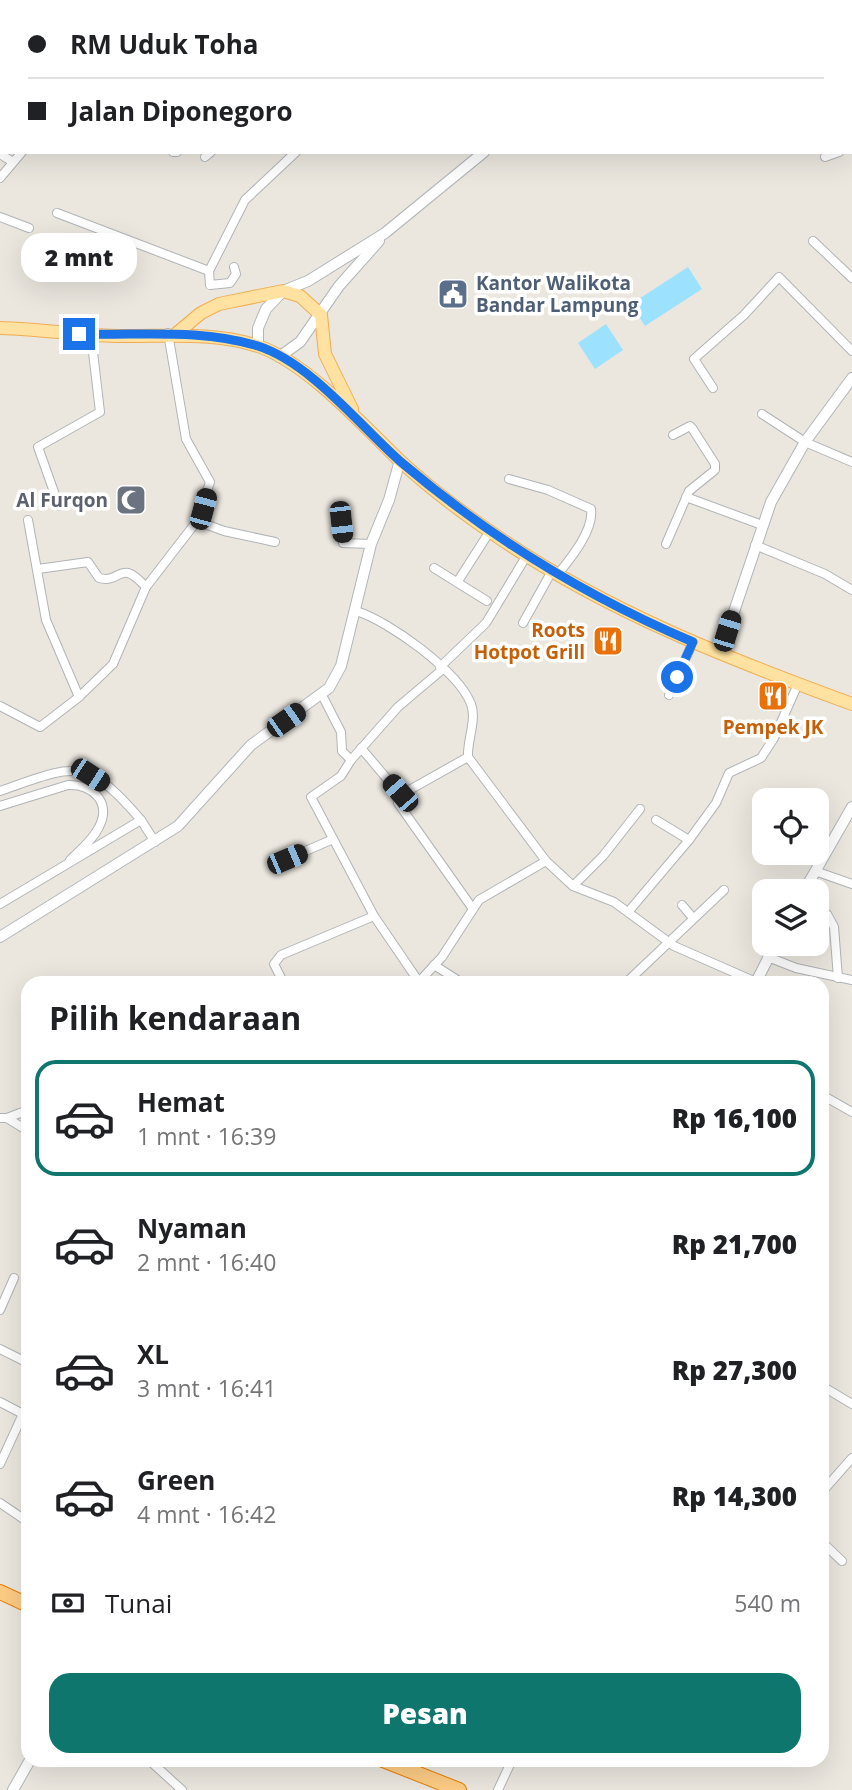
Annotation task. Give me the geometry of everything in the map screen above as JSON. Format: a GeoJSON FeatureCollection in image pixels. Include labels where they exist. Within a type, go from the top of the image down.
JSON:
{"type":"FeatureCollection","features":[{"type":"Feature","properties":{"kind":"highway"},"geometry":{"type":"LineString","coordinates":[[0,1592],[21,1602]]}},
{"type":"Feature","properties":{"kind":"highway"},"geometry":{"type":"LineString","coordinates":[[401,1767],[459,1790]]}},
{"type":"Feature","properties":{"kind":"main road"},"geometry":{"type":"LineString","coordinates":[[173,333],[219,304],[283,291],[300,296],[321,314],[325,354],[353,413]]}},
{"type":"Feature","properties":{"kind":"main road"},"geometry":{"type":"LineString","coordinates":[[0,328],[92,335],[173,333],[258,346],[279,356],[353,413],[400,460],[490,531],[555,573],[645,622],[852,704]]}},
{"type":"Feature","properties":{"kind":"street"},"geometry":{"type":"LineString","coordinates":[[0,154],[13,162]]}},
{"type":"Feature","properties":{"kind":"street"},"geometry":{"type":"LineString","coordinates":[[0,178],[20,154]]}},
{"type":"Feature","properties":{"kind":"street"},"geometry":{"type":"LineString","coordinates":[[234,267],[236,274],[230,283],[210,285],[207,280],[209,271],[245,200],[294,154]]}},
{"type":"Feature","properties":{"kind":"street"},"geometry":{"type":"LineString","coordinates":[[258,346],[258,328],[266,309],[283,291],[308,281],[385,233],[482,154]]}},
{"type":"Feature","properties":{"kind":"street"},"geometry":{"type":"LineString","coordinates":[[825,156],[832,154]]}},
{"type":"Feature","properties":{"kind":"street"},"geometry":{"type":"LineString","coordinates":[[57,213],[209,271]]}},
{"type":"Feature","properties":{"kind":"street"},"geometry":{"type":"LineString","coordinates":[[0,217],[29,228]]}},
{"type":"Feature","properties":{"kind":"street"},"geometry":{"type":"LineString","coordinates":[[279,356],[300,342],[340,286],[385,233]]}},
{"type":"Feature","properties":{"kind":"street"},"geometry":{"type":"LineString","coordinates":[[813,241],[852,278]]}},
{"type":"Feature","properties":{"kind":"street"},"geometry":{"type":"LineString","coordinates":[[713,388],[694,359],[744,315],[779,277],[852,351]]}},
{"type":"Feature","properties":{"kind":"street"},"geometry":{"type":"LineString","coordinates":[[0,706],[40,727],[79,697],[113,664],[145,587],[197,521],[210,482],[186,439],[173,333]]}},
{"type":"Feature","properties":{"kind":"street"},"geometry":{"type":"LineString","coordinates":[[59,506],[38,447],[100,412],[92,335]]}},
{"type":"Feature","properties":{"kind":"street"},"geometry":{"type":"LineString","coordinates":[[720,653],[762,525],[805,442],[852,378]]}},
{"type":"Feature","properties":{"kind":"street"},"geometry":{"type":"LineString","coordinates":[[762,414],[805,442],[852,462]]}},
{"type":"Feature","properties":{"kind":"street"},"geometry":{"type":"LineString","coordinates":[[666,544],[693,485],[713,473],[715,464],[690,426],[673,435]]}},
{"type":"Feature","properties":{"kind":"street"},"geometry":{"type":"LineString","coordinates":[[0,937],[178,826],[251,745],[321,695],[341,666],[371,544],[400,460]]}},
{"type":"Feature","properties":{"kind":"street"},"geometry":{"type":"LineString","coordinates":[[509,479],[548,490],[592,510],[576,551],[555,573],[523,623]]}},
{"type":"Feature","properties":{"kind":"street"},"geometry":{"type":"LineString","coordinates":[[686,497],[762,525]]}},
{"type":"Feature","properties":{"kind":"street"},"geometry":{"type":"LineString","coordinates":[[27,520],[48,627],[79,697]]}},
{"type":"Feature","properties":{"kind":"street"},"geometry":{"type":"LineString","coordinates":[[197,521],[224,531],[275,542]]}},
{"type":"Feature","properties":{"kind":"street"},"geometry":{"type":"LineString","coordinates":[[341,522],[343,543],[371,544]]}},
{"type":"Feature","properties":{"kind":"street"},"geometry":{"type":"LineString","coordinates":[[458,582],[490,531]]}},
{"type":"Feature","properties":{"kind":"street"},"geometry":{"type":"LineString","coordinates":[[755,545],[825,574],[852,590]]}},
{"type":"Feature","properties":{"kind":"street"},"geometry":{"type":"LineString","coordinates":[[413,976],[374,916],[331,840],[311,795],[341,776],[361,748],[405,700],[442,668],[486,623],[527,555]]}},
{"type":"Feature","properties":{"kind":"street"},"geometry":{"type":"LineString","coordinates":[[38,569],[88,562],[99,578],[105,580],[122,571],[129,572],[145,587]]}},
{"type":"Feature","properties":{"kind":"street"},"geometry":{"type":"LineString","coordinates":[[434,568],[487,601]]}},
{"type":"Feature","properties":{"kind":"street"},"geometry":{"type":"LineString","coordinates":[[356,611],[382,621],[442,668],[471,702],[473,713],[468,757],[546,861],[573,886],[629,911],[668,941],[740,976]]}},
{"type":"Feature","properties":{"kind":"street"},"geometry":{"type":"LineString","coordinates":[[669,695],[693,642]]}},
{"type":"Feature","properties":{"kind":"street"},"geometry":{"type":"LineString","coordinates":[[629,911],[689,840],[716,803],[729,774],[761,758],[774,738],[798,684]]}},
{"type":"Feature","properties":{"kind":"street"},"geometry":{"type":"LineString","coordinates":[[321,695],[341,732],[342,751],[351,760]]}},
{"type":"Feature","properties":{"kind":"street"},"geometry":{"type":"LineString","coordinates":[[361,748],[400,793]]}},
{"type":"Feature","properties":{"kind":"street"},"geometry":{"type":"LineString","coordinates":[[400,793],[468,757]]}},
{"type":"Feature","properties":{"kind":"street"},"geometry":{"type":"LineString","coordinates":[[0,791],[60,770],[76,769],[118,793],[155,842]]}},
{"type":"Feature","properties":{"kind":"street"},"geometry":{"type":"LineString","coordinates":[[0,806],[68,785],[78,785],[97,794],[104,806],[101,825],[60,869]]}},
{"type":"Feature","properties":{"kind":"street"},"geometry":{"type":"LineString","coordinates":[[400,793],[398,803],[473,909]]}},
{"type":"Feature","properties":{"kind":"street"},"geometry":{"type":"LineString","coordinates":[[810,879],[852,807]]}},
{"type":"Feature","properties":{"kind":"street"},"geometry":{"type":"LineString","coordinates":[[573,886],[603,856],[640,809]]}},
{"type":"Feature","properties":{"kind":"street"},"geometry":{"type":"LineString","coordinates":[[0,904],[141,820]]}},
{"type":"Feature","properties":{"kind":"street"},"geometry":{"type":"LineString","coordinates":[[656,820],[689,840]]}},
{"type":"Feature","properties":{"kind":"street"},"geometry":{"type":"LineString","coordinates":[[287,859],[331,840]]}},
{"type":"Feature","properties":{"kind":"street"},"geometry":{"type":"LineString","coordinates":[[424,976],[479,900],[546,861]]}},
{"type":"Feature","properties":{"kind":"street"},"geometry":{"type":"LineString","coordinates":[[815,870],[852,884]]}},
{"type":"Feature","properties":{"kind":"street"},"geometry":{"type":"LineString","coordinates":[[633,976],[724,890]]}},
{"type":"Feature","properties":{"kind":"street"},"geometry":{"type":"LineString","coordinates":[[682,905],[693,918]]}},
{"type":"Feature","properties":{"kind":"street"},"geometry":{"type":"LineString","coordinates":[[280,976],[274,964],[281,955],[374,916]]}},
{"type":"Feature","properties":{"kind":"street"},"geometry":{"type":"LineString","coordinates":[[829,918],[834,927],[838,978]]}},
{"type":"Feature","properties":{"kind":"street"},"geometry":{"type":"LineString","coordinates":[[758,976],[768,957],[796,968],[852,981]]}},
{"type":"Feature","properties":{"kind":"street"},"geometry":{"type":"LineString","coordinates":[[434,965],[451,976]]}},
{"type":"Feature","properties":{"kind":"street"},"geometry":{"type":"LineString","coordinates":[[829,1100],[852,1112]]}},
{"type":"Feature","properties":{"kind":"street"},"geometry":{"type":"LineString","coordinates":[[4,1118],[21,1112]]}},
{"type":"Feature","properties":{"kind":"street"},"geometry":{"type":"LineString","coordinates":[[4,1118],[21,1127]]}},
{"type":"Feature","properties":{"kind":"street"},"geometry":{"type":"LineString","coordinates":[[0,1310],[14,1278]]}},
{"type":"Feature","properties":{"kind":"street"},"geometry":{"type":"LineString","coordinates":[[0,1349],[21,1360]]}},
{"type":"Feature","properties":{"kind":"street"},"geometry":{"type":"LineString","coordinates":[[829,1390],[852,1404]]}},
{"type":"Feature","properties":{"kind":"street"},"geometry":{"type":"LineString","coordinates":[[0,1402],[21,1413]]}},
{"type":"Feature","properties":{"kind":"street"},"geometry":{"type":"LineString","coordinates":[[0,1464],[21,1423]]}},
{"type":"Feature","properties":{"kind":"street"},"geometry":{"type":"LineString","coordinates":[[829,1484],[852,1458]]}},
{"type":"Feature","properties":{"kind":"street"},"geometry":{"type":"LineString","coordinates":[[0,1503],[21,1517]]}},
{"type":"Feature","properties":{"kind":"street"},"geometry":{"type":"LineString","coordinates":[[829,1549],[842,1561]]}},
{"type":"Feature","properties":{"kind":"street"},"geometry":{"type":"LineString","coordinates":[[13,1790],[26,1767]]}},
{"type":"Feature","properties":{"kind":"street"},"geometry":{"type":"LineString","coordinates":[[157,1767],[182,1790]]}},
{"type":"Feature","properties":{"kind":"street"},"geometry":{"type":"LineString","coordinates":[[498,1790],[509,1767]]}},
{"type":"Feature","properties":{"kind":"water"},"geometry":{"type":"Polygon","coordinates":[[[688,267],[702,289],[645,326],[631,304],[688,267]]]}},
{"type":"Feature","properties":{"kind":"water"},"geometry":{"type":"Polygon","coordinates":[[[606,324],[623,350],[595,369],[578,343],[606,324]]]}},
{"type":"Feature","properties":{"kind":"place","name":"Kantor Walikota Bandar Lampung"},"geometry":{"type":"Point","coordinates":[453,294]}},
{"type":"Feature","properties":{"kind":"place","name":"Al Furqon"},"geometry":{"type":"Point","coordinates":[131,500]}},
{"type":"Feature","properties":{"kind":"place","name":"Roots Hotpot Grill"},"geometry":{"type":"Point","coordinates":[608,641]}},
{"type":"Feature","properties":{"kind":"place","name":"Pempek JK"},"geometry":{"type":"Point","coordinates":[773,696]}},
{"type":"Feature","properties":{"kind":"route"},"geometry":{"type":"LineString","coordinates":[[79,334],[120,336],[177,333],[258,346],[279,356],[327,391],[400,460],[498,537],[645,622],[693,642],[677,677]]}}]}
